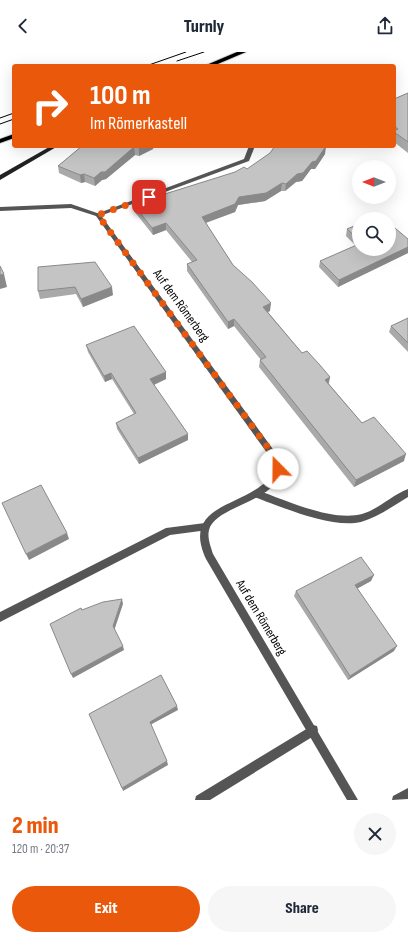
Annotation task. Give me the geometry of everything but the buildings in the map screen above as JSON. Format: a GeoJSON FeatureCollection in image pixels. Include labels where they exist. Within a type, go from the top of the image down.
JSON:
{"type":"FeatureCollection","features":[{"type":"Feature","properties":{"kind":"main road"},"geometry":{"type":"LineString","coordinates":[[212,64],[243,52]]}},
{"type":"Feature","properties":{"kind":"main road"},"geometry":{"type":"LineString","coordinates":[[0,141],[12,137]]}},
{"type":"Feature","properties":{"kind":"main road"},"geometry":{"type":"LineString","coordinates":[[0,178],[52,148]]}},
{"type":"Feature","properties":{"kind":"street"},"geometry":{"type":"LineString","coordinates":[[0,209],[71,206],[98,215],[238,164],[247,160],[251,148]]}},
{"type":"Feature","properties":{"kind":"street","name":"Auf dem Römerberg"},"geometry":{"type":"LineString","coordinates":[[98,215],[274,456],[278,469],[273,480],[257,494],[213,515],[205,527],[204,540],[209,556],[353,800]]}},
{"type":"Feature","properties":{"kind":"street"},"geometry":{"type":"LineString","coordinates":[[257,494],[331,518],[351,520],[363,517],[408,493]]}},
{"type":"Feature","properties":{"kind":"street"},"geometry":{"type":"LineString","coordinates":[[0,617],[169,531],[205,527]]}},
{"type":"Feature","properties":{"kind":"street"},"geometry":{"type":"LineString","coordinates":[[200,800],[313,730]]}},
{"type":"Feature","properties":{"kind":"street"},"geometry":{"type":"LineString","coordinates":[[397,800],[408,793]]}},
{"type":"Feature","properties":{"kind":"tram line"},"geometry":{"type":"LineString","coordinates":[[152,64],[186,52]]}},
{"type":"Feature","properties":{"kind":"tram line"},"geometry":{"type":"LineString","coordinates":[[177,61],[204,52]]}},
{"type":"Feature","properties":{"kind":"tram line"},"geometry":{"type":"LineString","coordinates":[[0,118],[12,114]]}},
{"type":"Feature","properties":{"kind":"tram line"},"geometry":{"type":"LineString","coordinates":[[0,124],[12,120]]}},
{"type":"Feature","properties":{"kind":"route"},"geometry":{"type":"LineString","coordinates":[[149,197],[98,215],[274,456],[278,469]]}}]}
